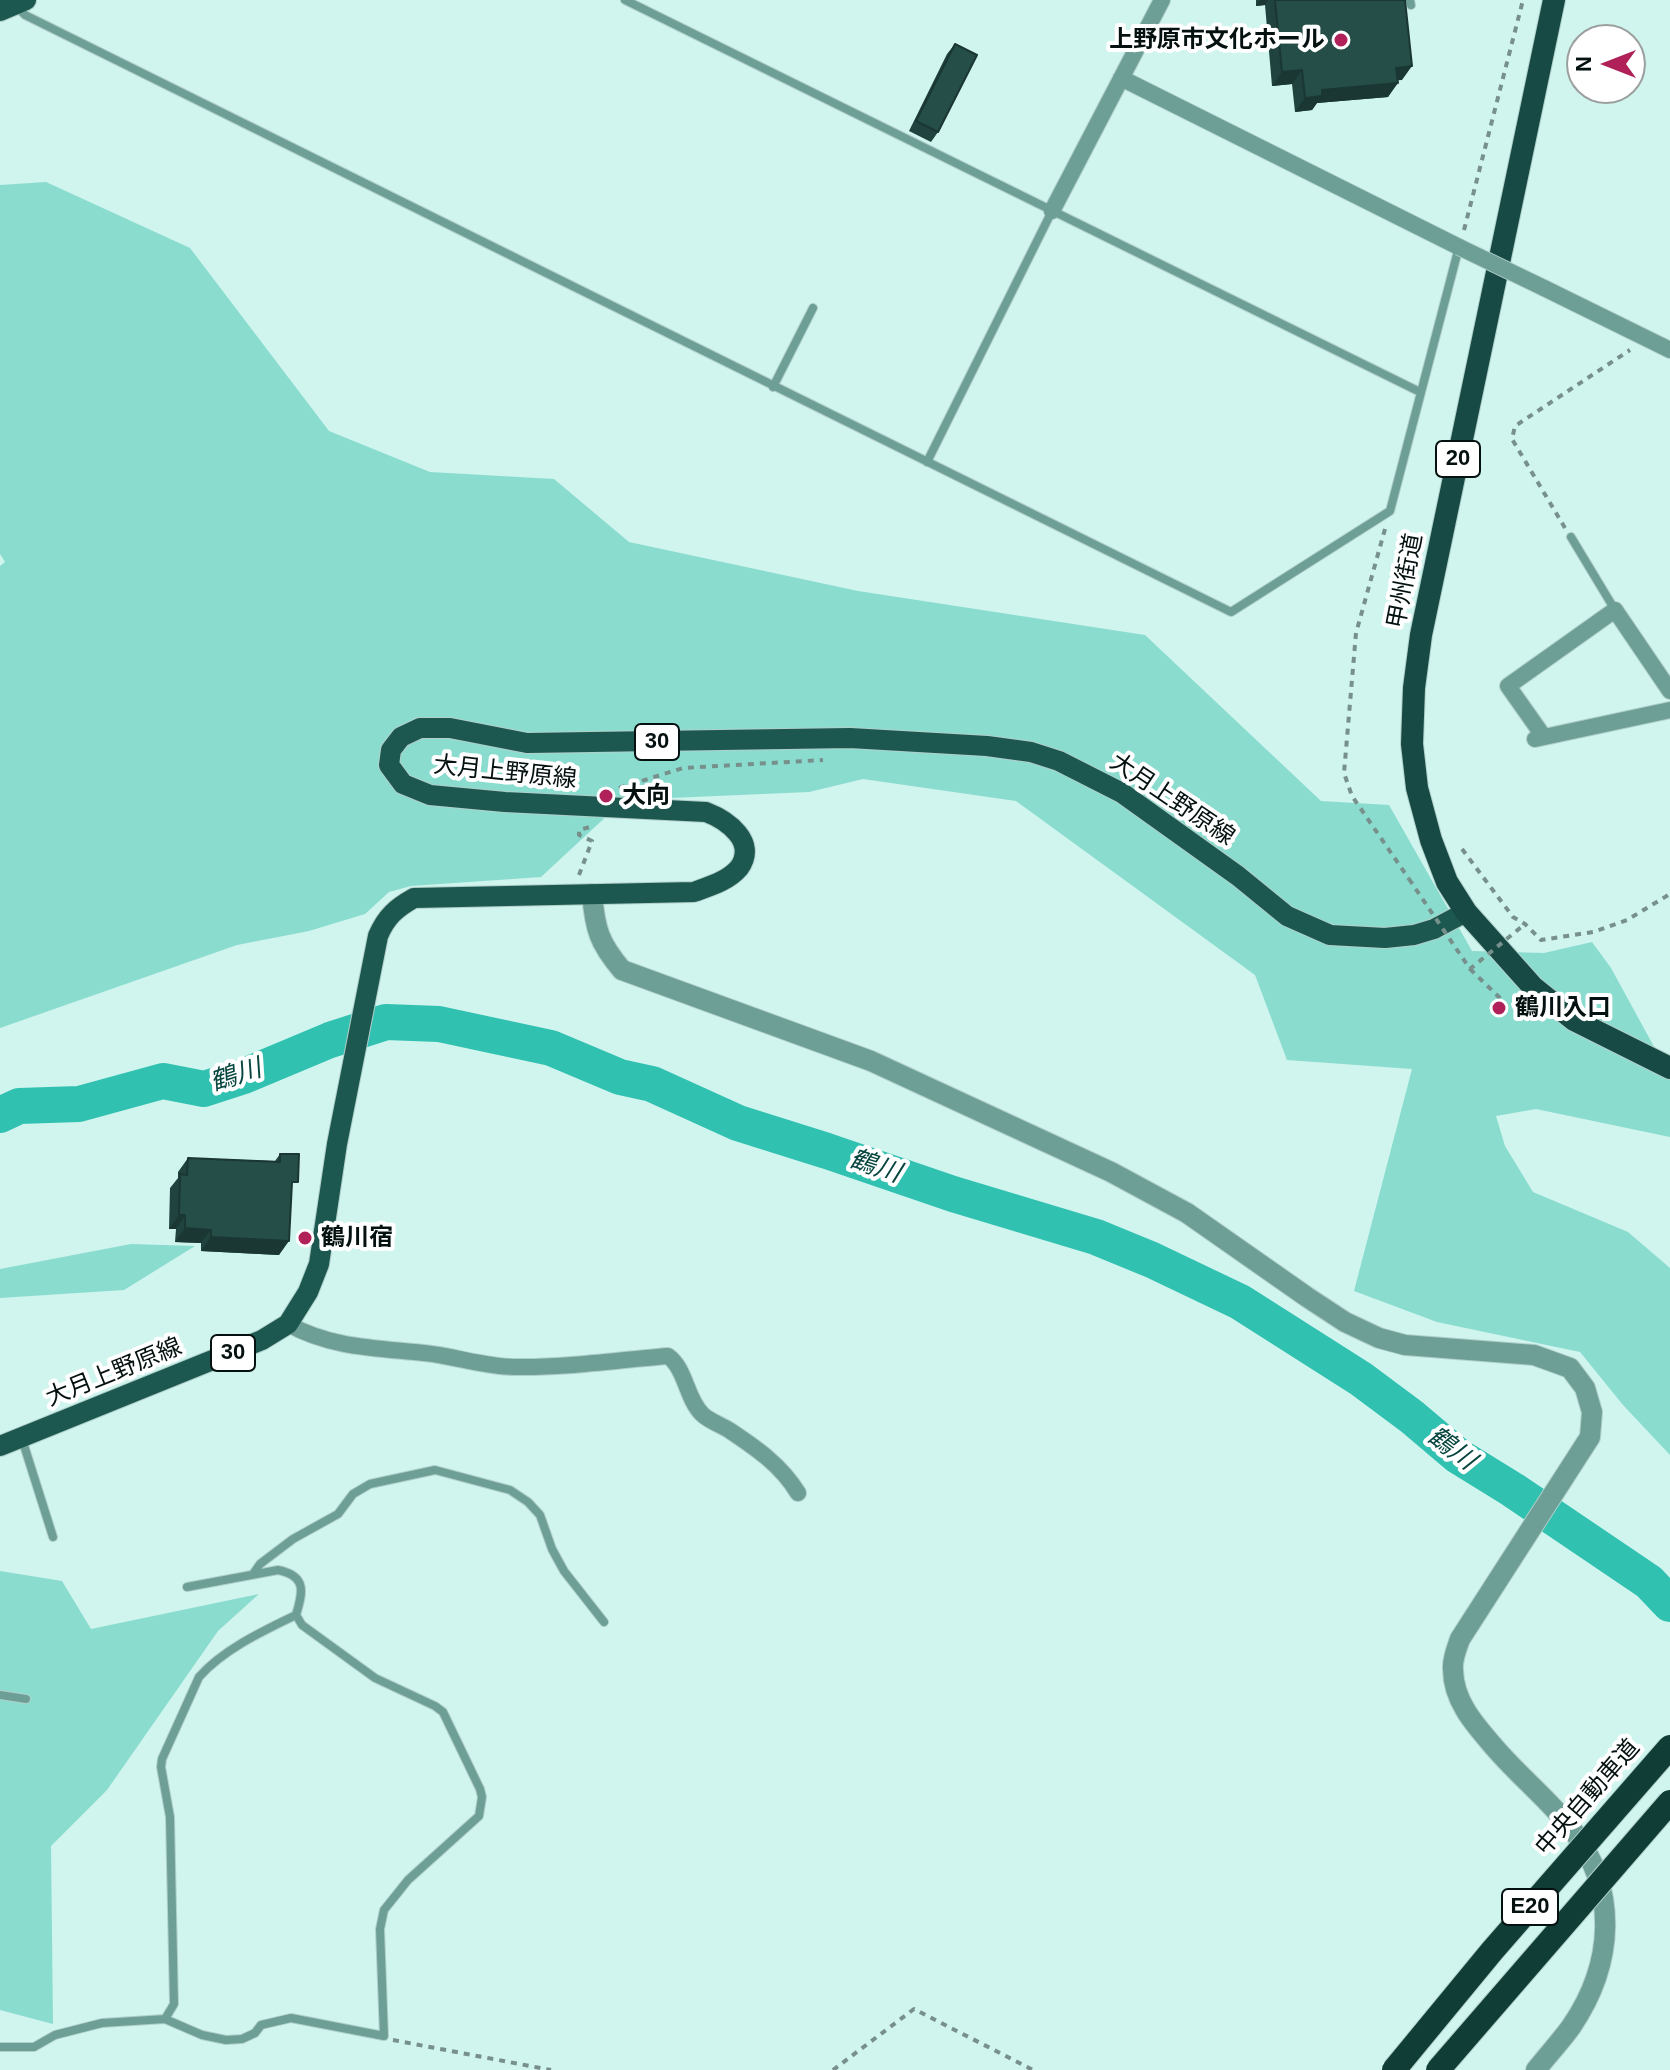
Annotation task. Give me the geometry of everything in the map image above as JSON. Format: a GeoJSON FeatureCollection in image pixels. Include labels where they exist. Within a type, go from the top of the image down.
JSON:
{"type":"FeatureCollection","features":[{"type":"Feature","properties":{"kind":"highway","name":"甲州街道"},"geometry":{"type":"LineString","coordinates":[[1554,0],[1421,635],[1414,688],[1412,744],[1417,788],[1431,840],[1447,882],[1466,912],[1533,987],[1574,1020],[1670,1068]]}},
{"type":"Feature","properties":{"kind":"highway","name":"中央自動車道"},"geometry":{"type":"LineString","coordinates":[[1394,2070],[1492,1951],[1670,1747]]}},
{"type":"Feature","properties":{"kind":"highway","name":"E20"},"geometry":{"type":"LineString","coordinates":[[1438,2070],[1670,1802]]}},
{"type":"Feature","properties":{"kind":"main road","name":"大月上野原線"},"geometry":{"type":"LineString","coordinates":[[0,1446],[262,1340],[288,1324],[308,1292],[319,1264],[337,1144],[378,936],[384,921],[396,908],[414,898],[694,892],[720,883],[739,867],[744,854],[740,833],[725,820],[706,812],[505,802],[430,795],[403,784],[389,765],[391,750],[401,737],[420,728],[450,728],[527,743],[850,738],[987,746],[1031,752],[1059,761],[1122,793],[1238,876],[1287,916],[1330,935],[1385,938],[1414,935],[1434,929],[1466,912]]}},
{"type":"Feature","properties":{"kind":"street"},"geometry":{"type":"LineString","coordinates":[[1052,211],[1162,0]]}},
{"type":"Feature","properties":{"kind":"street"},"geometry":{"type":"LineString","coordinates":[[1121,78],[1670,350]]}},
{"type":"Feature","properties":{"kind":"street"},"geometry":{"type":"LineString","coordinates":[[1670,691],[1615,610],[1508,686],[1538,738],[1670,710]]}},
{"type":"Feature","properties":{"kind":"street"},"geometry":{"type":"LineString","coordinates":[[583,895],[605,951],[622,970],[871,1061],[1111,1172],[1187,1213],[1345,1322],[1379,1338],[1405,1345],[1534,1355],[1570,1368],[1585,1388],[1592,1412],[1590,1437],[1460,1639],[1452,1667],[1458,1696],[1473,1723],[1571,1828],[1594,1864],[1606,1917],[1605,1945],[1585,2003],[1570,2028],[1536,2070]]}},
{"type":"Feature","properties":{"kind":"street"},"geometry":{"type":"LineString","coordinates":[[288,1324],[312,1337],[349,1346],[432,1354],[481,1365],[516,1367],[668,1356],[675,1361],[702,1414],[765,1455],[785,1472],[798,1493]]}},
{"type":"Feature","properties":{"kind":"lane"},"geometry":{"type":"LineString","coordinates":[[625,0],[1420,392]]}},
{"type":"Feature","properties":{"kind":"lane"},"geometry":{"type":"LineString","coordinates":[[13,5],[25,15],[1231,612],[1390,511],[1459,247]]}},
{"type":"Feature","properties":{"kind":"lane"},"geometry":{"type":"LineString","coordinates":[[927,462],[1052,211]]}},
{"type":"Feature","properties":{"kind":"lane"},"geometry":{"type":"LineString","coordinates":[[773,387],[813,308]]}},
{"type":"Feature","properties":{"kind":"lane"},"geometry":{"type":"LineString","coordinates":[[1571,537],[1615,610]]}},
{"type":"Feature","properties":{"kind":"lane"},"geometry":{"type":"LineString","coordinates":[[22,1438],[53,1537]]}},
{"type":"Feature","properties":{"kind":"lane"},"geometry":{"type":"LineString","coordinates":[[253,1575],[260,1564],[293,1539],[338,1514],[353,1494],[370,1484],[435,1470],[510,1490],[528,1502],[540,1515],[564,1571],[604,1622]]}},
{"type":"Feature","properties":{"kind":"lane"},"geometry":{"type":"LineString","coordinates":[[165,2019],[174,2004],[170,1817],[162,1759],[199,1677],[256,1635],[296,1615],[303,1592],[300,1582],[289,1572],[278,1570],[187,1587]]}},
{"type":"Feature","properties":{"kind":"lane"},"geometry":{"type":"LineString","coordinates":[[0,2047],[34,2047],[55,2035],[102,2023],[165,2019],[202,2035],[226,2040],[242,2039],[255,2033],[261,2025],[291,2018],[384,2036],[380,1929],[384,1910],[420,1868],[479,1816],[482,1797],[443,1712],[375,1678],[302,1625],[296,1615]]}},
{"type":"Feature","properties":{"kind":"lane"},"geometry":{"type":"LineString","coordinates":[[0,1695],[26,1699]]}},
{"type":"Feature","properties":{"kind":"path"},"geometry":{"type":"LineString","coordinates":[[1459,247],[1523,0]]}},
{"type":"Feature","properties":{"kind":"path"},"geometry":{"type":"LineString","coordinates":[[1571,537],[1512,439],[1515,426],[1647,339]]}},
{"type":"Feature","properties":{"kind":"path"},"geometry":{"type":"LineString","coordinates":[[1390,511],[1356,633],[1344,773],[1352,796],[1470,969],[1502,1000]]}},
{"type":"Feature","properties":{"kind":"path"},"geometry":{"type":"LineString","coordinates":[[609,791],[683,768],[824,760],[850,738]]}},
{"type":"Feature","properties":{"kind":"path"},"geometry":{"type":"LineString","coordinates":[[579,830],[579,835],[592,841],[583,895]]}},
{"type":"Feature","properties":{"kind":"path"},"geometry":{"type":"LineString","coordinates":[[1462,849],[1513,917],[1541,940],[1593,932],[1627,920],[1670,894]]}},
{"type":"Feature","properties":{"kind":"path"},"geometry":{"type":"LineString","coordinates":[[1470,969],[1525,924]]}},
{"type":"Feature","properties":{"kind":"path"},"geometry":{"type":"LineString","coordinates":[[833,2070],[914,2009],[1033,2070]]}},
{"type":"Feature","properties":{"kind":"path"},"geometry":{"type":"LineString","coordinates":[[384,2036],[398,2043],[551,2070]]}},
{"type":"Feature","properties":{"kind":"green space"},"geometry":{"type":"Polygon","coordinates":[[[46,182],[190,248],[329,431],[430,472],[554,479],[629,542],[858,591],[1145,635],[1321,801],[1389,805],[1472,951],[1544,953],[1592,942],[1611,968],[1670,1076],[1670,1137],[1536,1109],[1496,1116],[1505,1146],[1533,1192],[1628,1232],[1670,1268],[1670,1455],[1623,1405],[1580,1352],[1437,1322],[1354,1291],[1412,1069],[1287,1060],[1255,975],[1016,801],[863,779],[809,792],[624,800],[541,877],[411,886],[389,892],[365,914],[309,931],[237,945],[0,1028],[0,566],[5,562],[0,554],[0,185],[46,182]]]}},
{"type":"Feature","properties":{"kind":"green space"},"geometry":{"type":"Polygon","coordinates":[[[131,1244],[195,1246],[124,1290],[0,1298],[0,1269],[131,1244]]]}},
{"type":"Feature","properties":{"kind":"green space"},"geometry":{"type":"Polygon","coordinates":[[[0,1571],[62,1581],[91,1629],[259,1594],[218,1631],[107,1790],[51,1846],[53,2024],[0,2010],[0,1571]]]}},
{"type":"Feature","properties":{"kind":"building"},"geometry":{"type":"Polygon","coordinates":[[[1275,0],[1405,0],[1412,66],[1396,68],[1398,83],[1322,90],[1322,96],[1305,98],[1302,70],[1282,72],[1275,0]]]}},
{"type":"Feature","properties":{"kind":"building"},"geometry":{"type":"Polygon","coordinates":[[[955,44],[977,55],[938,132],[916,121],[955,44]]]}},
{"type":"Feature","properties":{"kind":"building"},"geometry":{"type":"Polygon","coordinates":[[[280,1154],[299,1154],[298,1182],[292,1182],[289,1241],[211,1237],[211,1230],[185,1228],[185,1215],[179,1215],[180,1174],[187,1175],[188,1158],[280,1162],[280,1154]]]}},
{"type":"Feature","properties":{"kind":"waterway","name":"鶴川"},"geometry":{"type":"LineString","coordinates":[[0,1115],[19,1106],[79,1104],[163,1081],[204,1089],[330,1040],[386,1022],[439,1024],[551,1048],[620,1077],[652,1084],[738,1123],[953,1194],[1096,1237],[1240,1302],[1361,1379],[1458,1456],[1649,1582],[1670,1604]]}},
{"type":"Feature","properties":{"kind":"place","name":"上野原市文化ホール"},"geometry":{"type":"Point","coordinates":[1341,40]}},
{"type":"Feature","properties":{"kind":"place","name":"大向"},"geometry":{"type":"Point","coordinates":[606,796]}},
{"type":"Feature","properties":{"kind":"place","name":"鶴川入口"},"geometry":{"type":"Point","coordinates":[1499,1008]}},
{"type":"Feature","properties":{"kind":"place","name":"鶴川宿"},"geometry":{"type":"Point","coordinates":[305,1238]}}]}
